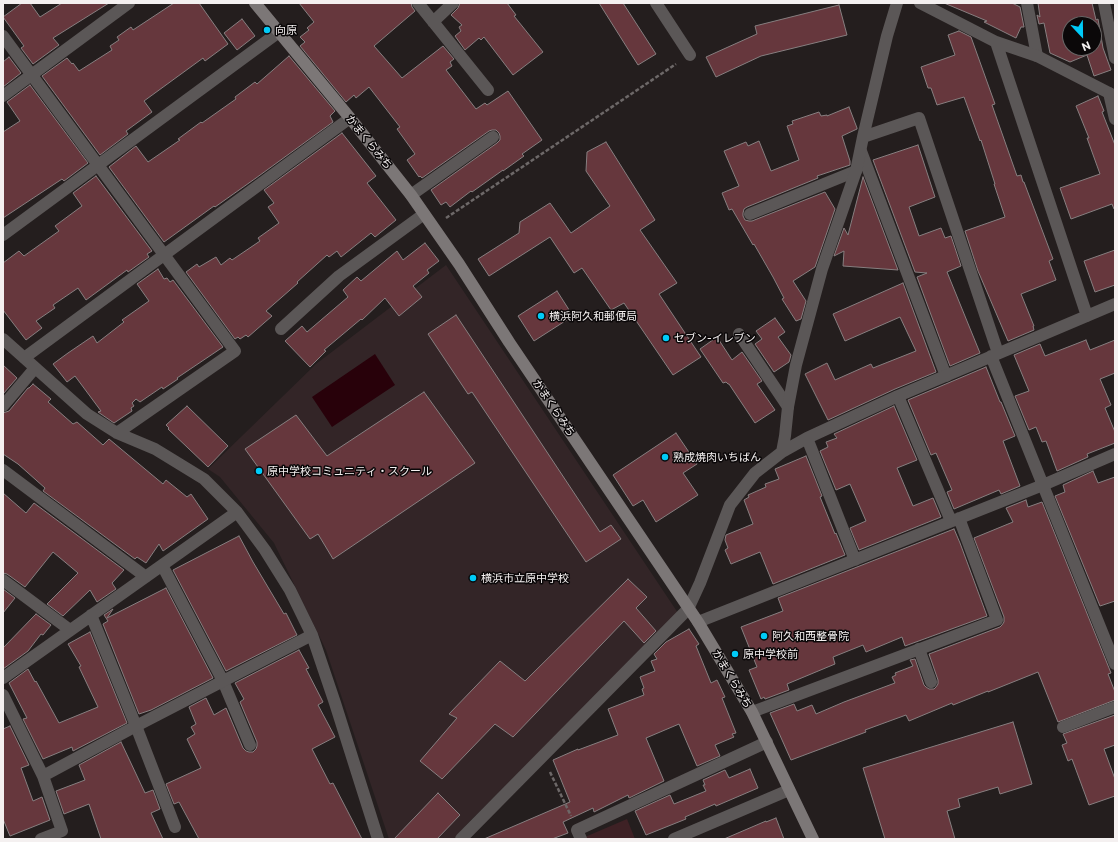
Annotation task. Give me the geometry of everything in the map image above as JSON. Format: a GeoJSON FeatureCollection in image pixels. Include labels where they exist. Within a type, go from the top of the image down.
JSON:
{"type":"FeatureCollection","features":[{"type":"Feature","properties":{"kind":"street"},"geometry":{"type":"LineString","coordinates":[[3,96],[129,3]]}},
{"type":"Feature","properties":{"kind":"street","name":"かまくらみち"},"geometry":{"type":"LineString","coordinates":[[255,3],[350,118],[411,195],[459,264],[509,342],[698,622],[752,712],[813,839]]}},
{"type":"Feature","properties":{"kind":"street"},"geometry":{"type":"LineString","coordinates":[[418,3],[488,90]]}},
{"type":"Feature","properties":{"kind":"street"},"geometry":{"type":"LineString","coordinates":[[433,22],[453,3]]}},
{"type":"Feature","properties":{"kind":"street"},"geometry":{"type":"LineString","coordinates":[[656,3],[690,55]]}},
{"type":"Feature","properties":{"kind":"street"},"geometry":{"type":"LineString","coordinates":[[782,452],[788,407],[796,365],[822,269],[856,172],[887,36],[897,3]]}},
{"type":"Feature","properties":{"kind":"street"},"geometry":{"type":"LineString","coordinates":[[920,3],[996,42],[1037,56],[1112,94],[1115,119]]}},
{"type":"Feature","properties":{"kind":"street"},"geometry":{"type":"LineString","coordinates":[[1027,3],[1037,56]]}},
{"type":"Feature","properties":{"kind":"street"},"geometry":{"type":"LineString","coordinates":[[1104,3],[1115,58]]}},
{"type":"Feature","properties":{"kind":"street"},"geometry":{"type":"LineString","coordinates":[[3,235],[279,32]]}},
{"type":"Feature","properties":{"kind":"street"},"geometry":{"type":"LineString","coordinates":[[3,36],[235,351],[117,433]]}},
{"type":"Feature","properties":{"kind":"street"},"geometry":{"type":"LineString","coordinates":[[996,42],[1087,316]]}},
{"type":"Feature","properties":{"kind":"street"},"geometry":{"type":"LineString","coordinates":[[24,358],[350,118]]}},
{"type":"Feature","properties":{"kind":"street"},"geometry":{"type":"LineString","coordinates":[[863,137],[918,118],[995,354],[1043,485],[1115,664]]}},
{"type":"Feature","properties":{"kind":"street"},"geometry":{"type":"LineString","coordinates":[[411,195],[493,137]]}},
{"type":"Feature","properties":{"kind":"street"},"geometry":{"type":"LineString","coordinates":[[861,150],[946,376]]}},
{"type":"Feature","properties":{"kind":"street"},"geometry":{"type":"LineString","coordinates":[[750,214],[856,172]]}},
{"type":"Feature","properties":{"kind":"street"},"geometry":{"type":"LineString","coordinates":[[281,329],[339,276],[424,214]]}},
{"type":"Feature","properties":{"kind":"street"},"geometry":{"type":"LineString","coordinates":[[461,839],[688,609],[730,505],[755,473],[782,452],[807,438],[898,396],[1115,304]]}},
{"type":"Feature","properties":{"kind":"street"},"geometry":{"type":"LineString","coordinates":[[738,334],[788,407]]}},
{"type":"Feature","properties":{"kind":"street"},"geometry":{"type":"LineString","coordinates":[[3,339],[87,414],[117,433],[155,449],[204,479],[237,512],[265,550],[290,590],[312,635],[335,702],[378,839]]}},
{"type":"Feature","properties":{"kind":"street"},"geometry":{"type":"LineString","coordinates":[[3,406],[34,368]]}},
{"type":"Feature","properties":{"kind":"street"},"geometry":{"type":"LineString","coordinates":[[752,712],[997,620],[955,519],[898,396]]}},
{"type":"Feature","properties":{"kind":"street"},"geometry":{"type":"LineString","coordinates":[[807,438],[855,560]]}},
{"type":"Feature","properties":{"kind":"street"},"geometry":{"type":"LineString","coordinates":[[698,622],[1043,485],[1115,454]]}},
{"type":"Feature","properties":{"kind":"street"},"geometry":{"type":"LineString","coordinates":[[3,470],[146,576]]}},
{"type":"Feature","properties":{"kind":"street"},"geometry":{"type":"LineString","coordinates":[[3,678],[237,512]]}},
{"type":"Feature","properties":{"kind":"street"},"geometry":{"type":"LineString","coordinates":[[162,565],[223,681],[250,745]]}},
{"type":"Feature","properties":{"kind":"street"},"geometry":{"type":"LineString","coordinates":[[3,580],[70,630]]}},
{"type":"Feature","properties":{"kind":"street"},"geometry":{"type":"LineString","coordinates":[[91,615],[175,827]]}},
{"type":"Feature","properties":{"kind":"street"},"geometry":{"type":"LineString","coordinates":[[43,776],[312,635]]}},
{"type":"Feature","properties":{"kind":"street"},"geometry":{"type":"LineString","coordinates":[[919,649],[931,682]]}},
{"type":"Feature","properties":{"kind":"street"},"geometry":{"type":"LineString","coordinates":[[3,696],[43,776],[62,831],[41,839]]}},
{"type":"Feature","properties":{"kind":"street"},"geometry":{"type":"LineString","coordinates":[[1063,727],[1115,707]]}},
{"type":"Feature","properties":{"kind":"street"},"geometry":{"type":"LineString","coordinates":[[579,834],[767,742]]}},
{"type":"Feature","properties":{"kind":"street"},"geometry":{"type":"LineString","coordinates":[[674,839],[789,790]]}},
{"type":"Feature","properties":{"kind":"path"},"geometry":{"type":"LineString","coordinates":[[433,227],[690,55]]}},
{"type":"Feature","properties":{"kind":"path"},"geometry":{"type":"LineString","coordinates":[[543,756],[579,834]]}},
{"type":"Feature","properties":{"kind":"shaded area","name":"横浜市立原中学校"},"geometry":{"type":"Polygon","coordinates":[[[446,265],[678,613],[466,825],[454,839],[389,839],[326,650],[274,543],[220,477],[208,469],[316,364],[446,265]]]}},
{"type":"Feature","properties":{"kind":"shaded area"},"geometry":{"type":"Polygon","coordinates":[[[375,354],[395,385],[332,427],[312,397],[375,354]]]}},
{"type":"Feature","properties":{"kind":"shaded area"},"geometry":{"type":"Polygon","coordinates":[[[627,819],[635,839],[586,839],[585,837],[627,819]]]}},
{"type":"Feature","properties":{"kind":"building"},"geometry":{"type":"Polygon","coordinates":[[[22,3],[30,3],[40,17],[62,3],[109,3],[53,38],[59,45],[33,64],[21,48],[24,46],[3,17],[22,3]]]}},
{"type":"Feature","properties":{"kind":"building"},"geometry":{"type":"Polygon","coordinates":[[[174,3],[199,3],[228,44],[205,61],[203,58],[144,101],[152,112],[126,131],[128,134],[100,155],[42,76],[67,58],[79,71],[112,50],[110,46],[119,40],[117,37],[131,27],[133,30],[174,3]]]}},
{"type":"Feature","properties":{"kind":"building"},"geometry":{"type":"Polygon","coordinates":[[[299,3],[411,3],[415,11],[374,46],[402,78],[443,46],[454,59],[450,62],[452,66],[446,70],[476,109],[485,103],[487,105],[508,91],[542,140],[522,154],[524,156],[472,192],[471,191],[450,207],[446,202],[441,205],[431,190],[497,143],[500,140],[499,133],[496,130],[489,131],[422,178],[420,176],[419,177],[407,160],[415,154],[397,129],[400,127],[369,87],[356,98],[354,95],[346,102],[300,46],[305,42],[300,37],[309,30],[307,28],[314,22],[299,3]]]}},
{"type":"Feature","properties":{"kind":"building"},"geometry":{"type":"Polygon","coordinates":[[[460,3],[507,3],[516,15],[514,16],[543,52],[513,75],[484,37],[481,40],[479,38],[465,50],[455,36],[461,31],[459,27],[462,25],[451,15],[458,8],[460,3]]]}},
{"type":"Feature","properties":{"kind":"building"},"geometry":{"type":"Polygon","coordinates":[[[599,3],[623,3],[656,54],[638,65],[599,3]]]}},
{"type":"Feature","properties":{"kind":"building"},"geometry":{"type":"Polygon","coordinates":[[[944,3],[1012,3],[1020,7],[1024,27],[1021,27],[1016,38],[984,22],[987,21],[944,3]]]}},
{"type":"Feature","properties":{"kind":"building"},"geometry":{"type":"Polygon","coordinates":[[[1038,3],[1092,3],[1095,16],[1062,16],[1062,56],[1085,56],[1070,62],[1050,53],[1044,23],[1039,24],[1037,15],[1040,17],[1038,3]]]}},
{"type":"Feature","properties":{"kind":"building"},"geometry":{"type":"Polygon","coordinates":[[[839,5],[847,35],[761,56],[716,77],[706,57],[757,34],[755,26],[839,5]]]}},
{"type":"Feature","properties":{"kind":"building"},"geometry":{"type":"Polygon","coordinates":[[[242,19],[255,36],[237,50],[224,33],[242,19]]]}},
{"type":"Feature","properties":{"kind":"building"},"geometry":{"type":"Polygon","coordinates":[[[959,31],[971,37],[995,104],[992,105],[1017,176],[1021,175],[1053,259],[1049,261],[1056,280],[1021,294],[1034,326],[1034,330],[1008,341],[978,271],[965,231],[1005,217],[995,184],[981,140],[980,141],[964,97],[937,105],[931,88],[928,88],[921,67],[955,55],[948,35],[959,31]]]}},
{"type":"Feature","properties":{"kind":"building"},"geometry":{"type":"Polygon","coordinates":[[[1102,42],[1111,70],[1094,76],[1087,56],[1102,56],[1102,42]]]}},
{"type":"Feature","properties":{"kind":"building"},"geometry":{"type":"Polygon","coordinates":[[[289,56],[335,111],[330,116],[333,122],[164,242],[109,167],[136,146],[148,162],[180,140],[178,139],[201,122],[202,123],[236,99],[235,97],[255,82],[257,84],[289,56]]]}},
{"type":"Feature","properties":{"kind":"building"},"geometry":{"type":"Polygon","coordinates":[[[9,57],[21,73],[3,87],[3,62],[9,57]]]}},
{"type":"Feature","properties":{"kind":"building"},"geometry":{"type":"Polygon","coordinates":[[[30,85],[88,163],[64,181],[62,179],[3,218],[3,132],[20,121],[7,102],[30,85]]]}},
{"type":"Feature","properties":{"kind":"building"},"geometry":{"type":"Polygon","coordinates":[[[1098,96],[1104,111],[1102,112],[1115,145],[1115,209],[1112,204],[1071,219],[1060,188],[1100,174],[1087,138],[1089,138],[1076,106],[1098,96]]]}},
{"type":"Feature","properties":{"kind":"building"},"geometry":{"type":"Polygon","coordinates":[[[849,107],[857,128],[842,136],[850,165],[817,176],[818,178],[747,207],[744,209],[743,213],[745,220],[752,221],[825,192],[835,209],[815,267],[793,281],[806,301],[801,319],[796,321],[782,299],[784,298],[754,244],[753,245],[732,209],[729,210],[722,193],[739,186],[724,151],[746,142],[748,146],[759,141],[771,171],[799,160],[787,126],[793,124],[792,121],[819,112],[821,116],[827,116],[849,107]]]}},
{"type":"Feature","properties":{"kind":"building"},"geometry":{"type":"Polygon","coordinates":[[[342,133],[376,176],[367,183],[396,220],[375,237],[371,233],[341,257],[337,251],[329,257],[327,255],[266,311],[272,316],[248,337],[246,335],[240,339],[238,337],[235,339],[186,272],[197,264],[199,267],[216,257],[221,265],[230,258],[232,260],[260,241],[258,238],[279,223],[268,207],[274,203],[264,190],[342,133]]]}},
{"type":"Feature","properties":{"kind":"building"},"geometry":{"type":"Polygon","coordinates":[[[606,142],[655,220],[640,230],[677,283],[659,294],[701,357],[673,375],[624,303],[611,310],[582,268],[574,273],[550,237],[489,276],[478,259],[519,233],[520,222],[550,203],[571,233],[610,206],[586,171],[587,152],[606,142]]]}},
{"type":"Feature","properties":{"kind":"building"},"geometry":{"type":"Polygon","coordinates":[[[918,145],[935,197],[909,207],[919,236],[941,228],[945,238],[951,236],[961,266],[947,272],[980,353],[950,366],[917,277],[927,273],[915,272],[873,160],[918,145]]]}},
{"type":"Feature","properties":{"kind":"building"},"geometry":{"type":"Polygon","coordinates":[[[96,176],[152,251],[147,254],[149,257],[128,272],[127,270],[86,300],[78,288],[53,305],[55,308],[36,321],[42,328],[26,340],[3,310],[3,263],[19,251],[24,256],[59,231],[55,226],[82,206],[73,193],[96,176]]]}},
{"type":"Feature","properties":{"kind":"building"},"geometry":{"type":"Polygon","coordinates":[[[863,177],[898,270],[843,266],[844,251],[834,256],[844,228],[848,235],[863,177]]]}},
{"type":"Feature","properties":{"kind":"building"},"geometry":{"type":"Polygon","coordinates":[[[425,243],[439,261],[427,270],[429,273],[413,286],[422,297],[399,316],[385,298],[362,320],[361,319],[324,350],[326,351],[310,367],[285,341],[302,326],[307,332],[348,297],[343,290],[357,277],[361,281],[397,251],[403,260],[425,243]]]}},
{"type":"Feature","properties":{"kind":"building"},"geometry":{"type":"Polygon","coordinates":[[[1115,250],[1115,285],[1095,292],[1084,261],[1115,250]]]}},
{"type":"Feature","properties":{"kind":"building"},"geometry":{"type":"Polygon","coordinates":[[[158,269],[164,279],[167,278],[170,282],[173,280],[223,347],[163,389],[162,387],[140,402],[136,399],[132,403],[134,406],[131,408],[132,411],[114,423],[98,412],[101,411],[75,376],[67,382],[53,364],[93,336],[97,343],[124,322],[122,320],[149,301],[137,284],[158,269]]]}},
{"type":"Feature","properties":{"kind":"building"},"geometry":{"type":"Polygon","coordinates":[[[903,283],[936,372],[828,420],[805,374],[827,363],[835,380],[871,364],[873,368],[916,351],[900,317],[845,341],[833,314],[903,283]]]}},
{"type":"Feature","properties":{"kind":"building"},"geometry":{"type":"Polygon","coordinates":[[[557,291],[573,316],[534,341],[518,316],[557,291]]]}},
{"type":"Feature","properties":{"kind":"building"},"geometry":{"type":"Polygon","coordinates":[[[456,315],[600,532],[611,525],[621,539],[586,562],[472,392],[468,394],[428,334],[456,315]]]}},
{"type":"Feature","properties":{"kind":"building"},"geometry":{"type":"Polygon","coordinates":[[[775,318],[785,332],[778,337],[791,355],[789,362],[774,372],[755,344],[762,339],[756,331],[775,318]]]}},
{"type":"Feature","properties":{"kind":"building"},"geometry":{"type":"Polygon","coordinates":[[[717,337],[732,360],[742,352],[762,381],[757,384],[775,410],[755,423],[729,384],[726,382],[723,383],[700,349],[717,337]]]}},
{"type":"Feature","properties":{"kind":"building"},"geometry":{"type":"Polygon","coordinates":[[[1086,340],[1090,350],[1115,340],[1115,373],[1100,379],[1111,405],[1105,408],[1115,432],[1115,443],[1087,454],[1088,457],[1057,471],[1046,441],[1042,442],[1036,427],[1029,430],[1015,396],[1029,391],[1014,355],[1040,344],[1045,356],[1086,340]]]}},
{"type":"Feature","properties":{"kind":"building"},"geometry":{"type":"Polygon","coordinates":[[[3,365],[17,378],[3,394],[3,365]]]}},
{"type":"Feature","properties":{"kind":"building"},"geometry":{"type":"Polygon","coordinates":[[[986,367],[1015,436],[1003,441],[1020,486],[1001,494],[999,490],[954,509],[947,492],[952,490],[936,453],[931,455],[908,400],[986,367]]]}},
{"type":"Feature","properties":{"kind":"building"},"geometry":{"type":"Polygon","coordinates":[[[33,384],[51,399],[48,402],[73,424],[77,422],[103,445],[109,439],[163,484],[166,480],[187,497],[191,494],[208,519],[163,551],[159,544],[146,563],[137,557],[135,559],[43,491],[45,488],[18,464],[3,454],[3,413],[9,411],[33,384]]]}},
{"type":"Feature","properties":{"kind":"building"},"geometry":{"type":"Polygon","coordinates":[[[424,392],[475,463],[333,559],[318,534],[310,539],[245,449],[296,415],[327,456],[424,392]]]}},
{"type":"Feature","properties":{"kind":"building"},"geometry":{"type":"Polygon","coordinates":[[[187,406],[228,446],[208,467],[168,429],[169,428],[166,425],[187,406]]]}},
{"type":"Feature","properties":{"kind":"building"},"geometry":{"type":"Polygon","coordinates":[[[894,406],[917,460],[897,468],[913,506],[933,498],[941,517],[859,550],[850,528],[866,521],[850,484],[836,490],[820,451],[828,447],[826,442],[837,438],[834,434],[894,406]]]}},
{"type":"Feature","properties":{"kind":"building"},"geometry":{"type":"Polygon","coordinates":[[[676,433],[697,464],[683,473],[698,495],[656,522],[643,500],[633,506],[613,475],[676,433]]]}},
{"type":"Feature","properties":{"kind":"building"},"geometry":{"type":"Polygon","coordinates":[[[806,456],[822,496],[820,497],[845,555],[773,584],[760,552],[731,564],[725,550],[728,548],[725,540],[726,535],[753,524],[744,500],[749,497],[748,495],[766,487],[765,484],[779,479],[775,469],[806,456]]]}},
{"type":"Feature","properties":{"kind":"building"},"geometry":{"type":"Polygon","coordinates":[[[1093,471],[1098,483],[1115,477],[1115,601],[1100,606],[1055,496],[1065,492],[1063,485],[1093,471]]]}},
{"type":"Feature","properties":{"kind":"building"},"geometry":{"type":"Polygon","coordinates":[[[3,493],[26,513],[34,503],[124,570],[112,583],[116,589],[97,602],[90,590],[63,616],[47,604],[78,573],[53,552],[25,587],[7,574],[3,573],[3,493]]]}},
{"type":"Feature","properties":{"kind":"building"},"geometry":{"type":"Polygon","coordinates":[[[1026,500],[1028,507],[1042,502],[1111,673],[1108,674],[1115,692],[1115,700],[1058,722],[1038,672],[953,705],[952,703],[909,721],[906,715],[865,730],[866,732],[791,760],[770,713],[794,704],[797,711],[812,705],[816,714],[895,683],[892,677],[896,675],[895,673],[913,666],[910,660],[915,659],[924,685],[929,689],[934,689],[938,684],[938,680],[929,654],[1002,625],[1004,622],[1004,617],[974,538],[1013,522],[1006,508],[1026,500]]]}},
{"type":"Feature","properties":{"kind":"building"},"geometry":{"type":"Polygon","coordinates":[[[954,529],[987,616],[905,646],[902,637],[866,652],[863,645],[833,657],[835,664],[787,684],[789,690],[765,699],[764,697],[761,699],[749,670],[757,667],[741,627],[783,611],[778,598],[954,529]]]}},
{"type":"Feature","properties":{"kind":"building"},"geometry":{"type":"Polygon","coordinates":[[[239,536],[284,614],[286,613],[297,635],[226,671],[173,570],[239,536]]]}},
{"type":"Feature","properties":{"kind":"building"},"geometry":{"type":"Polygon","coordinates":[[[628,579],[647,597],[636,608],[656,631],[644,643],[624,621],[513,737],[495,724],[442,779],[420,761],[457,718],[449,714],[500,661],[525,681],[628,579]]]}},
{"type":"Feature","properties":{"kind":"building"},"geometry":{"type":"Polygon","coordinates":[[[166,588],[213,678],[151,710],[139,714],[103,624],[108,621],[104,615],[113,609],[107,618],[166,588]]]}},
{"type":"Feature","properties":{"kind":"building"},"geometry":{"type":"Polygon","coordinates":[[[3,589],[15,598],[3,613],[3,589]]]}},
{"type":"Feature","properties":{"kind":"building"},"geometry":{"type":"Polygon","coordinates":[[[36,614],[51,625],[43,635],[41,634],[28,651],[3,669],[3,648],[36,614]]]}},
{"type":"Feature","properties":{"kind":"building"},"geometry":{"type":"Polygon","coordinates":[[[689,629],[699,644],[696,646],[711,683],[717,680],[725,697],[722,698],[736,733],[732,734],[734,737],[715,745],[720,756],[697,766],[679,724],[646,738],[664,781],[629,798],[628,795],[594,812],[593,808],[563,822],[568,833],[552,839],[484,839],[570,802],[553,760],[578,749],[618,735],[608,709],[644,695],[642,689],[644,688],[640,677],[655,671],[651,661],[657,659],[654,654],[666,642],[689,629]]]}},
{"type":"Feature","properties":{"kind":"building"},"geometry":{"type":"Polygon","coordinates":[[[90,632],[127,723],[73,751],[72,747],[43,759],[23,719],[27,718],[9,683],[28,669],[59,723],[98,707],[79,667],[81,666],[68,644],[90,632]]]}},
{"type":"Feature","properties":{"kind":"building"},"geometry":{"type":"Polygon","coordinates":[[[299,650],[309,668],[306,669],[323,702],[318,705],[335,737],[312,749],[330,784],[333,783],[362,839],[199,839],[179,802],[174,804],[166,784],[201,768],[187,739],[195,734],[191,727],[196,724],[189,707],[206,698],[214,715],[226,708],[243,748],[246,751],[253,752],[256,749],[257,742],[240,702],[244,699],[235,683],[299,650]]]}},
{"type":"Feature","properties":{"kind":"building"},"geometry":{"type":"Polygon","coordinates":[[[1115,715],[1115,745],[1104,749],[1115,779],[1115,796],[1089,805],[1072,759],[1068,761],[1062,745],[1067,743],[1063,734],[1115,715]]]}},
{"type":"Feature","properties":{"kind":"building"},"geometry":{"type":"Polygon","coordinates":[[[1013,722],[1032,784],[1000,794],[998,787],[958,799],[960,807],[947,811],[955,839],[885,839],[863,768],[1013,722]]]}},
{"type":"Feature","properties":{"kind":"building"},"geometry":{"type":"Polygon","coordinates":[[[10,726],[29,765],[21,768],[33,801],[42,797],[50,820],[10,836],[3,819],[3,729],[10,726]]]}},
{"type":"Feature","properties":{"kind":"building"},"geometry":{"type":"Polygon","coordinates":[[[121,742],[145,793],[153,790],[160,809],[151,813],[163,839],[101,839],[89,804],[64,814],[56,791],[85,780],[79,765],[121,742]]]}},
{"type":"Feature","properties":{"kind":"building"},"geometry":{"type":"Polygon","coordinates":[[[750,769],[758,788],[716,806],[715,804],[685,817],[686,819],[646,835],[635,811],[670,795],[674,804],[706,791],[703,785],[705,785],[703,780],[725,770],[729,778],[750,769]]]}},
{"type":"Feature","properties":{"kind":"building"},"geometry":{"type":"Polygon","coordinates":[[[438,793],[460,815],[437,839],[394,839],[438,793]]]}},
{"type":"Feature","properties":{"kind":"building"},"geometry":{"type":"Polygon","coordinates":[[[776,818],[784,839],[724,839],[766,821],[776,818]]]}},
{"type":"Feature","properties":{"kind":"place","name":"向原"},"geometry":{"type":"Point","coordinates":[267,30]}},
{"type":"Feature","properties":{"kind":"place","name":"横浜阿久和郵便局"},"geometry":{"type":"Point","coordinates":[541,316]}},
{"type":"Feature","properties":{"kind":"place","name":"セブン-イレブン"},"geometry":{"type":"Point","coordinates":[666,338]}},
{"type":"Feature","properties":{"kind":"place","name":"熟成焼肉いちばん"},"geometry":{"type":"Point","coordinates":[665,457]}},
{"type":"Feature","properties":{"kind":"place","name":"原中学校コミュニティ・スクール"},"geometry":{"type":"Point","coordinates":[259,471]}},
{"type":"Feature","properties":{"kind":"place","name":"横浜市立原中学校"},"geometry":{"type":"Point","coordinates":[473,578]}},
{"type":"Feature","properties":{"kind":"place","name":"阿久和西整骨院"},"geometry":{"type":"Point","coordinates":[764,636]}},
{"type":"Feature","properties":{"kind":"place","name":"原中学校前"},"geometry":{"type":"Point","coordinates":[735,654]}}]}
